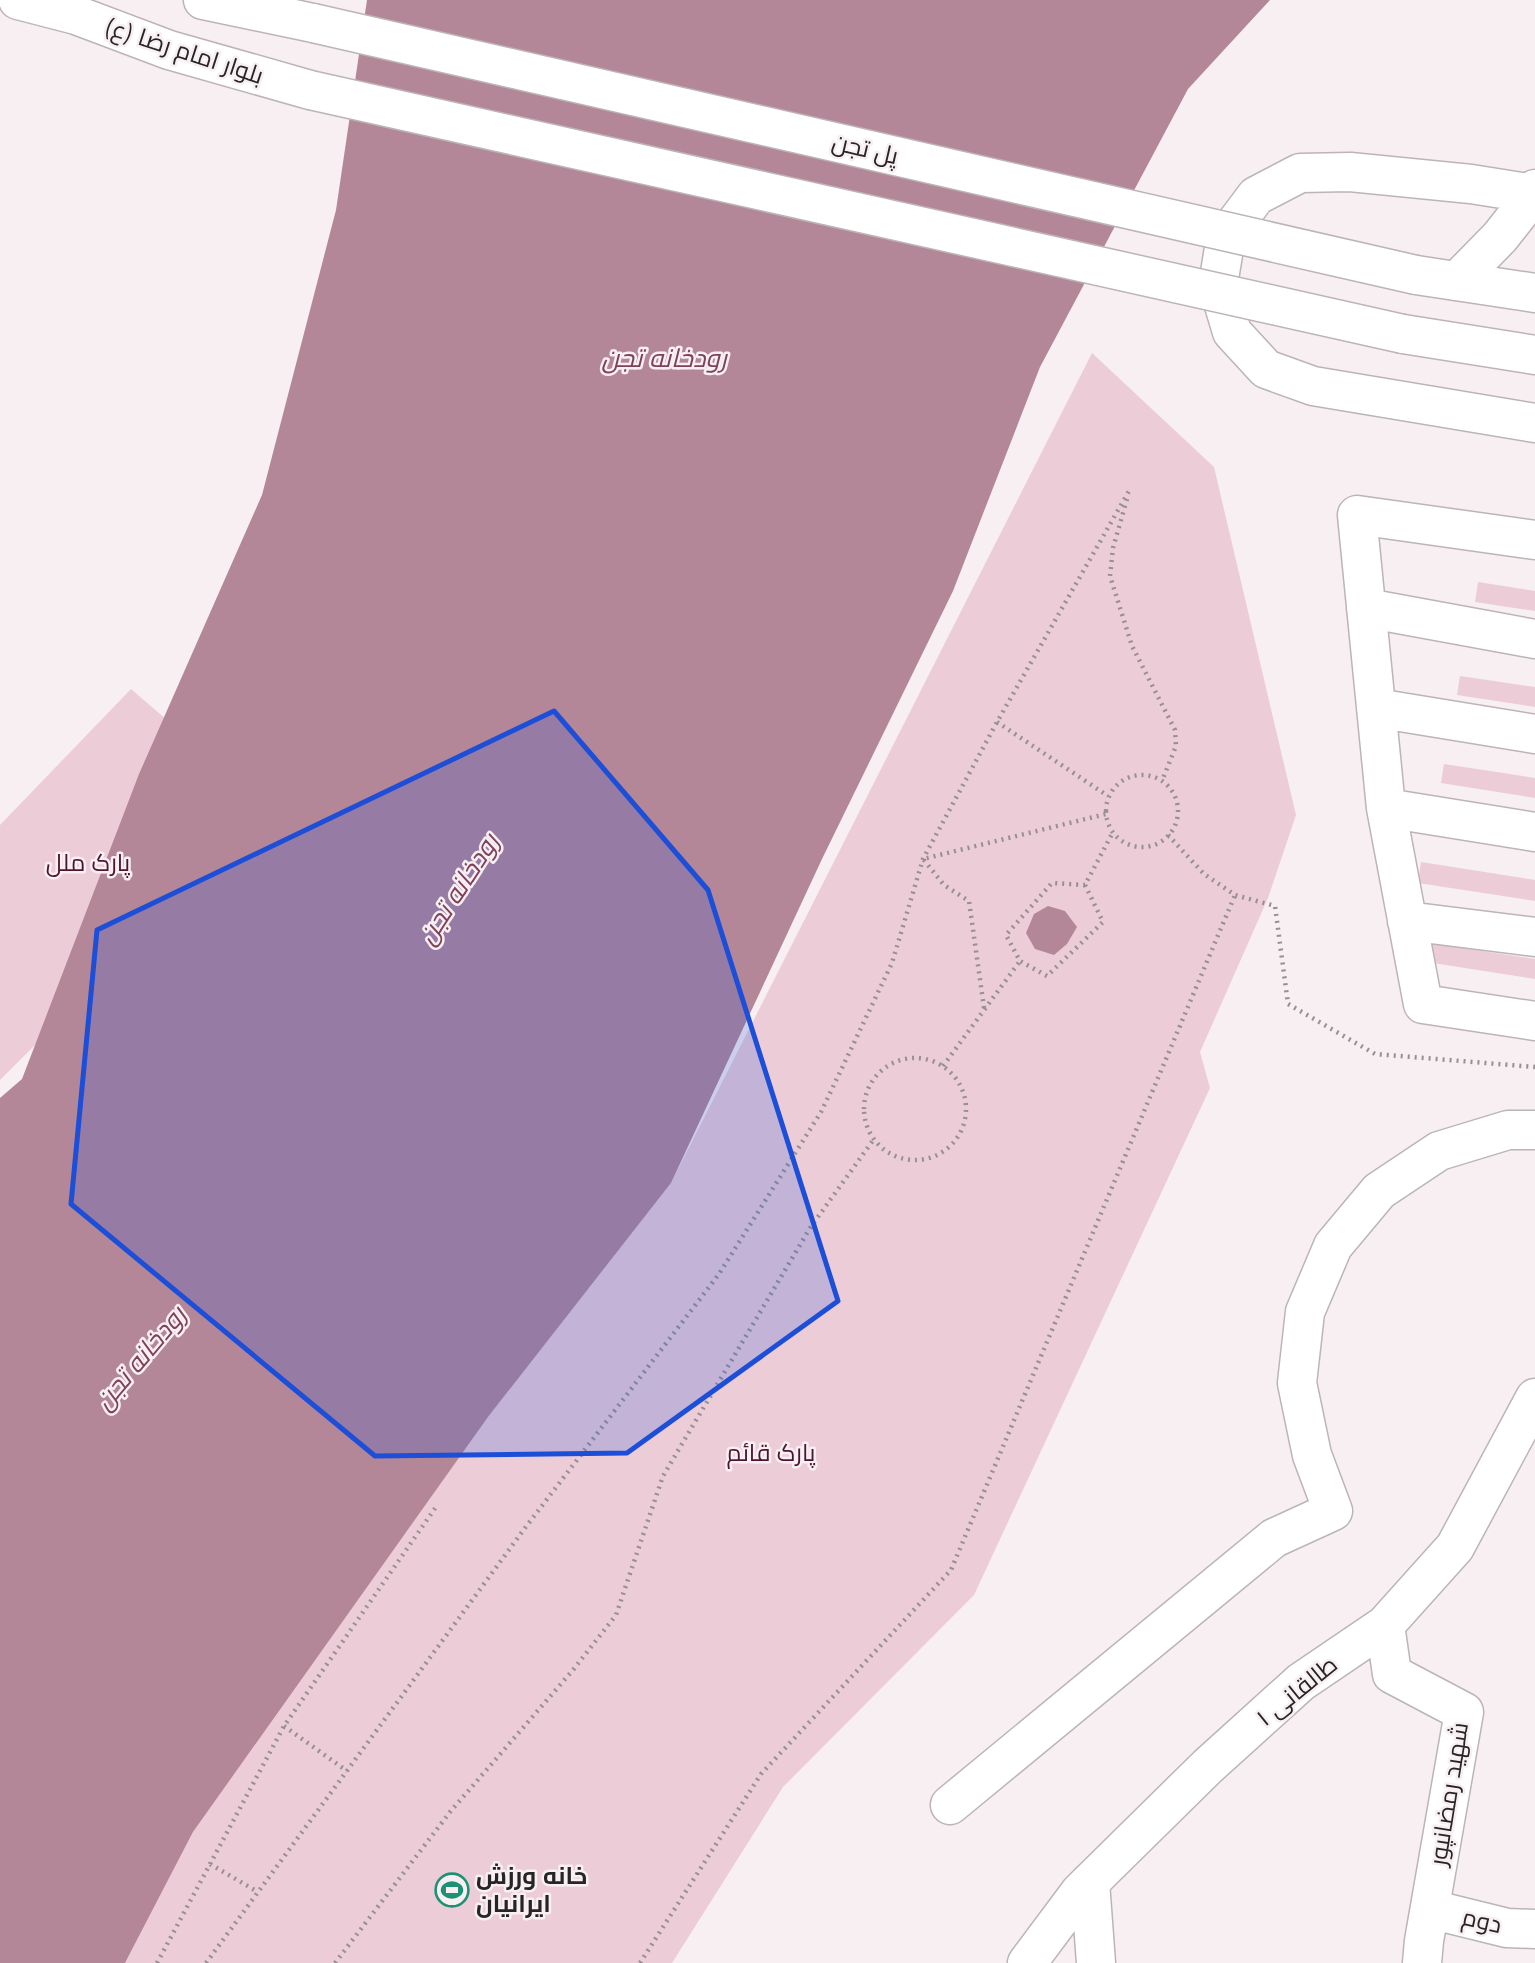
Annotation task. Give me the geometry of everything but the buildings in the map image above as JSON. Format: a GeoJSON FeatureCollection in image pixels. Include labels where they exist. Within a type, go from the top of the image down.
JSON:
{"type":"FeatureCollection","features":[{"type":"Feature","properties":{"kind":"main road","name":"بلوار امام رضا (ع)"},"geometry":{"type":"LineString","coordinates":[[18,0],[76,15],[169,50],[310,90],[1403,334],[1535,355]]}},
{"type":"Feature","properties":{"kind":"main road","name":"پل تجن"},"geometry":{"type":"LineString","coordinates":[[202,0],[1416,275],[1457,281]]}},
{"type":"Feature","properties":{"kind":"main road"},"geometry":{"type":"LineString","coordinates":[[1535,193],[1350,172],[1300,173],[1256,196],[1226,236],[1218,285],[1232,332],[1266,369],[1313,386],[1535,423]]}},
{"type":"Feature","properties":{"kind":"main road"},"geometry":{"type":"LineString","coordinates":[[1457,281],[1500,237],[1535,193]]}},
{"type":"Feature","properties":{"kind":"main road"},"geometry":{"type":"LineString","coordinates":[[1457,281],[1535,293]]}},
{"type":"Feature","properties":{"kind":"main road"},"geometry":{"type":"LineString","coordinates":[[1535,540],[1357,515],[1386,808],[1423,1004],[1535,1021]]}},
{"type":"Feature","properties":{"kind":"main road"},"geometry":{"type":"LineString","coordinates":[[1366,608],[1535,639]]}},
{"type":"Feature","properties":{"kind":"main road"},"geometry":{"type":"LineString","coordinates":[[1376,708],[1535,734]]}},
{"type":"Feature","properties":{"kind":"main road"},"geometry":{"type":"LineString","coordinates":[[1386,808],[1535,832]]}},
{"type":"Feature","properties":{"kind":"main road"},"geometry":{"type":"LineString","coordinates":[[1407,920],[1535,937]]}},
{"type":"Feature","properties":{"kind":"main road"},"geometry":{"type":"LineString","coordinates":[[950,1805],[1274,1538],[1334,1511],[1312,1455],[1297,1383],[1305,1312],[1333,1246],[1379,1191],[1439,1151],[1508,1130],[1535,1130]]}},
{"type":"Feature","properties":{"kind":"main road","name":"طالقانی ۱"},"geometry":{"type":"LineString","coordinates":[[1027,1963],[1080,1892],[1208,1766],[1301,1682],[1385,1625],[1455,1547],[1535,1398]]}},
{"type":"Feature","properties":{"kind":"main road","name":"شهید رمضانپور"},"geometry":{"type":"LineString","coordinates":[[1385,1625],[1392,1674],[1464,1712],[1422,1963]]}},
{"type":"Feature","properties":{"kind":"main road"},"geometry":{"type":"LineString","coordinates":[[1090,1882],[1097,1963]]}},
{"type":"Feature","properties":{"kind":"main road","name":"دوم"},"geometry":{"type":"LineString","coordinates":[[1430,1909],[1507,1928],[1535,1929]]}},
{"type":"Feature","properties":{"kind":"path"},"geometry":{"type":"LineString","coordinates":[[206,1963],[525,1528],[719,1274],[821,1112],[892,963],[923,859],[997,722],[1129,491],[1113,548],[1110,576],[1132,646],[1175,730],[1175,746],[1162,781]]}},
{"type":"Feature","properties":{"kind":"path"},"geometry":{"type":"LineString","coordinates":[[997,722],[1108,796]]}},
{"type":"Feature","properties":{"kind":"path"},"geometry":{"type":"LineString","coordinates":[[1150,775],[1162,781],[1171,789],[1177,800],[1175,825],[1160,842],[1139,847],[1129,845],[1113,832],[1106,814],[1108,796],[1126,778],[1150,775]]}},
{"type":"Feature","properties":{"kind":"path"},"geometry":{"type":"LineString","coordinates":[[923,859],[1106,814]]}},
{"type":"Feature","properties":{"kind":"path"},"geometry":{"type":"LineString","coordinates":[[1084,886],[1113,832]]}},
{"type":"Feature","properties":{"kind":"path"},"geometry":{"type":"LineString","coordinates":[[1168,835],[1204,874],[1235,895],[1275,906],[1288,1004],[1375,1054],[1535,1067]]}},
{"type":"Feature","properties":{"kind":"path"},"geometry":{"type":"LineString","coordinates":[[923,859],[944,885],[969,901],[984,1008]]}},
{"type":"Feature","properties":{"kind":"path"},"geometry":{"type":"LineString","coordinates":[[1052,883],[1084,886],[1103,922],[1047,976],[1020,961],[1006,935],[1052,883]]}},
{"type":"Feature","properties":{"kind":"path"},"geometry":{"type":"LineString","coordinates":[[640,1963],[761,1774],[951,1570],[1235,895]]}},
{"type":"Feature","properties":{"kind":"path"},"geometry":{"type":"LineString","coordinates":[[943,1066],[1020,961]]}},
{"type":"Feature","properties":{"kind":"path"},"geometry":{"type":"LineString","coordinates":[[914,1058],[943,1066],[956,1077],[967,1107],[965,1123],[958,1138],[940,1153],[916,1160],[900,1158],[874,1139],[864,1109],[867,1092],[875,1078],[886,1068],[899,1060],[914,1058]]}},
{"type":"Feature","properties":{"kind":"path"},"geometry":{"type":"LineString","coordinates":[[335,1963],[450,1812],[573,1670],[616,1615],[663,1476],[810,1227],[874,1139]]}},
{"type":"Feature","properties":{"kind":"path"},"geometry":{"type":"LineString","coordinates":[[157,1963],[284,1726],[438,1504]]}},
{"type":"Feature","properties":{"kind":"path"},"geometry":{"type":"LineString","coordinates":[[284,1726],[347,1771]]}},
{"type":"Feature","properties":{"kind":"path"},"geometry":{"type":"LineString","coordinates":[[210,1864],[258,1892]]}},
{"type":"Feature","properties":{"kind":"highlighted area"},"geometry":{"type":"Polygon","coordinates":[[[554,711],[708,890],[838,1301],[627,1453],[375,1456],[71,1204],[97,930],[554,711]]]}},
{"type":"Feature","properties":{"kind":"green space","name":"پارک قائم"},"geometry":{"type":"Polygon","coordinates":[[[1092,353],[1214,467],[1296,815],[1268,898],[1200,1052],[1210,1088],[974,1595],[783,1787],[672,1963],[125,1963],[193,1832],[488,1417],[671,1183],[1092,353]]]}},
{"type":"Feature","properties":{"kind":"green space"},"geometry":{"type":"Polygon","coordinates":[[[1478,582],[1535,591],[1535,611],[1475,602],[1478,582]]]}},
{"type":"Feature","properties":{"kind":"green space"},"geometry":{"type":"Polygon","coordinates":[[[1460,676],[1535,687],[1535,707],[1457,695],[1460,676]]]}},
{"type":"Feature","properties":{"kind":"green space","name":"پارک ملل"},"geometry":{"type":"Polygon","coordinates":[[[131,689],[232,776],[157,923],[0,1080],[0,825],[131,689]]]}},
{"type":"Feature","properties":{"kind":"green space"},"geometry":{"type":"Polygon","coordinates":[[[1444,764],[1535,778],[1535,798],[1441,783],[1444,764]]]}},
{"type":"Feature","properties":{"kind":"green space"},"geometry":{"type":"Polygon","coordinates":[[[1421,862],[1535,880],[1535,901],[1418,883],[1421,862]]]}},
{"type":"Feature","properties":{"kind":"green space"},"geometry":{"type":"Polygon","coordinates":[[[1423,942],[1535,959],[1535,979],[1420,961],[1423,942]]]}},
{"type":"Feature","properties":{"kind":"water","name":"رودخانه تجن"},"geometry":{"type":"Polygon","coordinates":[[[367,0],[1270,0],[1188,89],[1040,367],[953,591],[822,859],[671,1183],[488,1417],[193,1832],[125,1963],[0,1963],[0,1098],[22,1079],[139,774],[262,495],[336,210],[367,0]]]}},
{"type":"Feature","properties":{"kind":"water"},"geometry":{"type":"Polygon","coordinates":[[[1048,906],[1065,911],[1077,927],[1067,944],[1054,955],[1035,949],[1026,933],[1034,914],[1048,906]]]}},
{"type":"Feature","properties":{"kind":"place","name":"خانه ورزش ایرانیان"},"geometry":{"type":"Point","coordinates":[452,1890]}}]}
